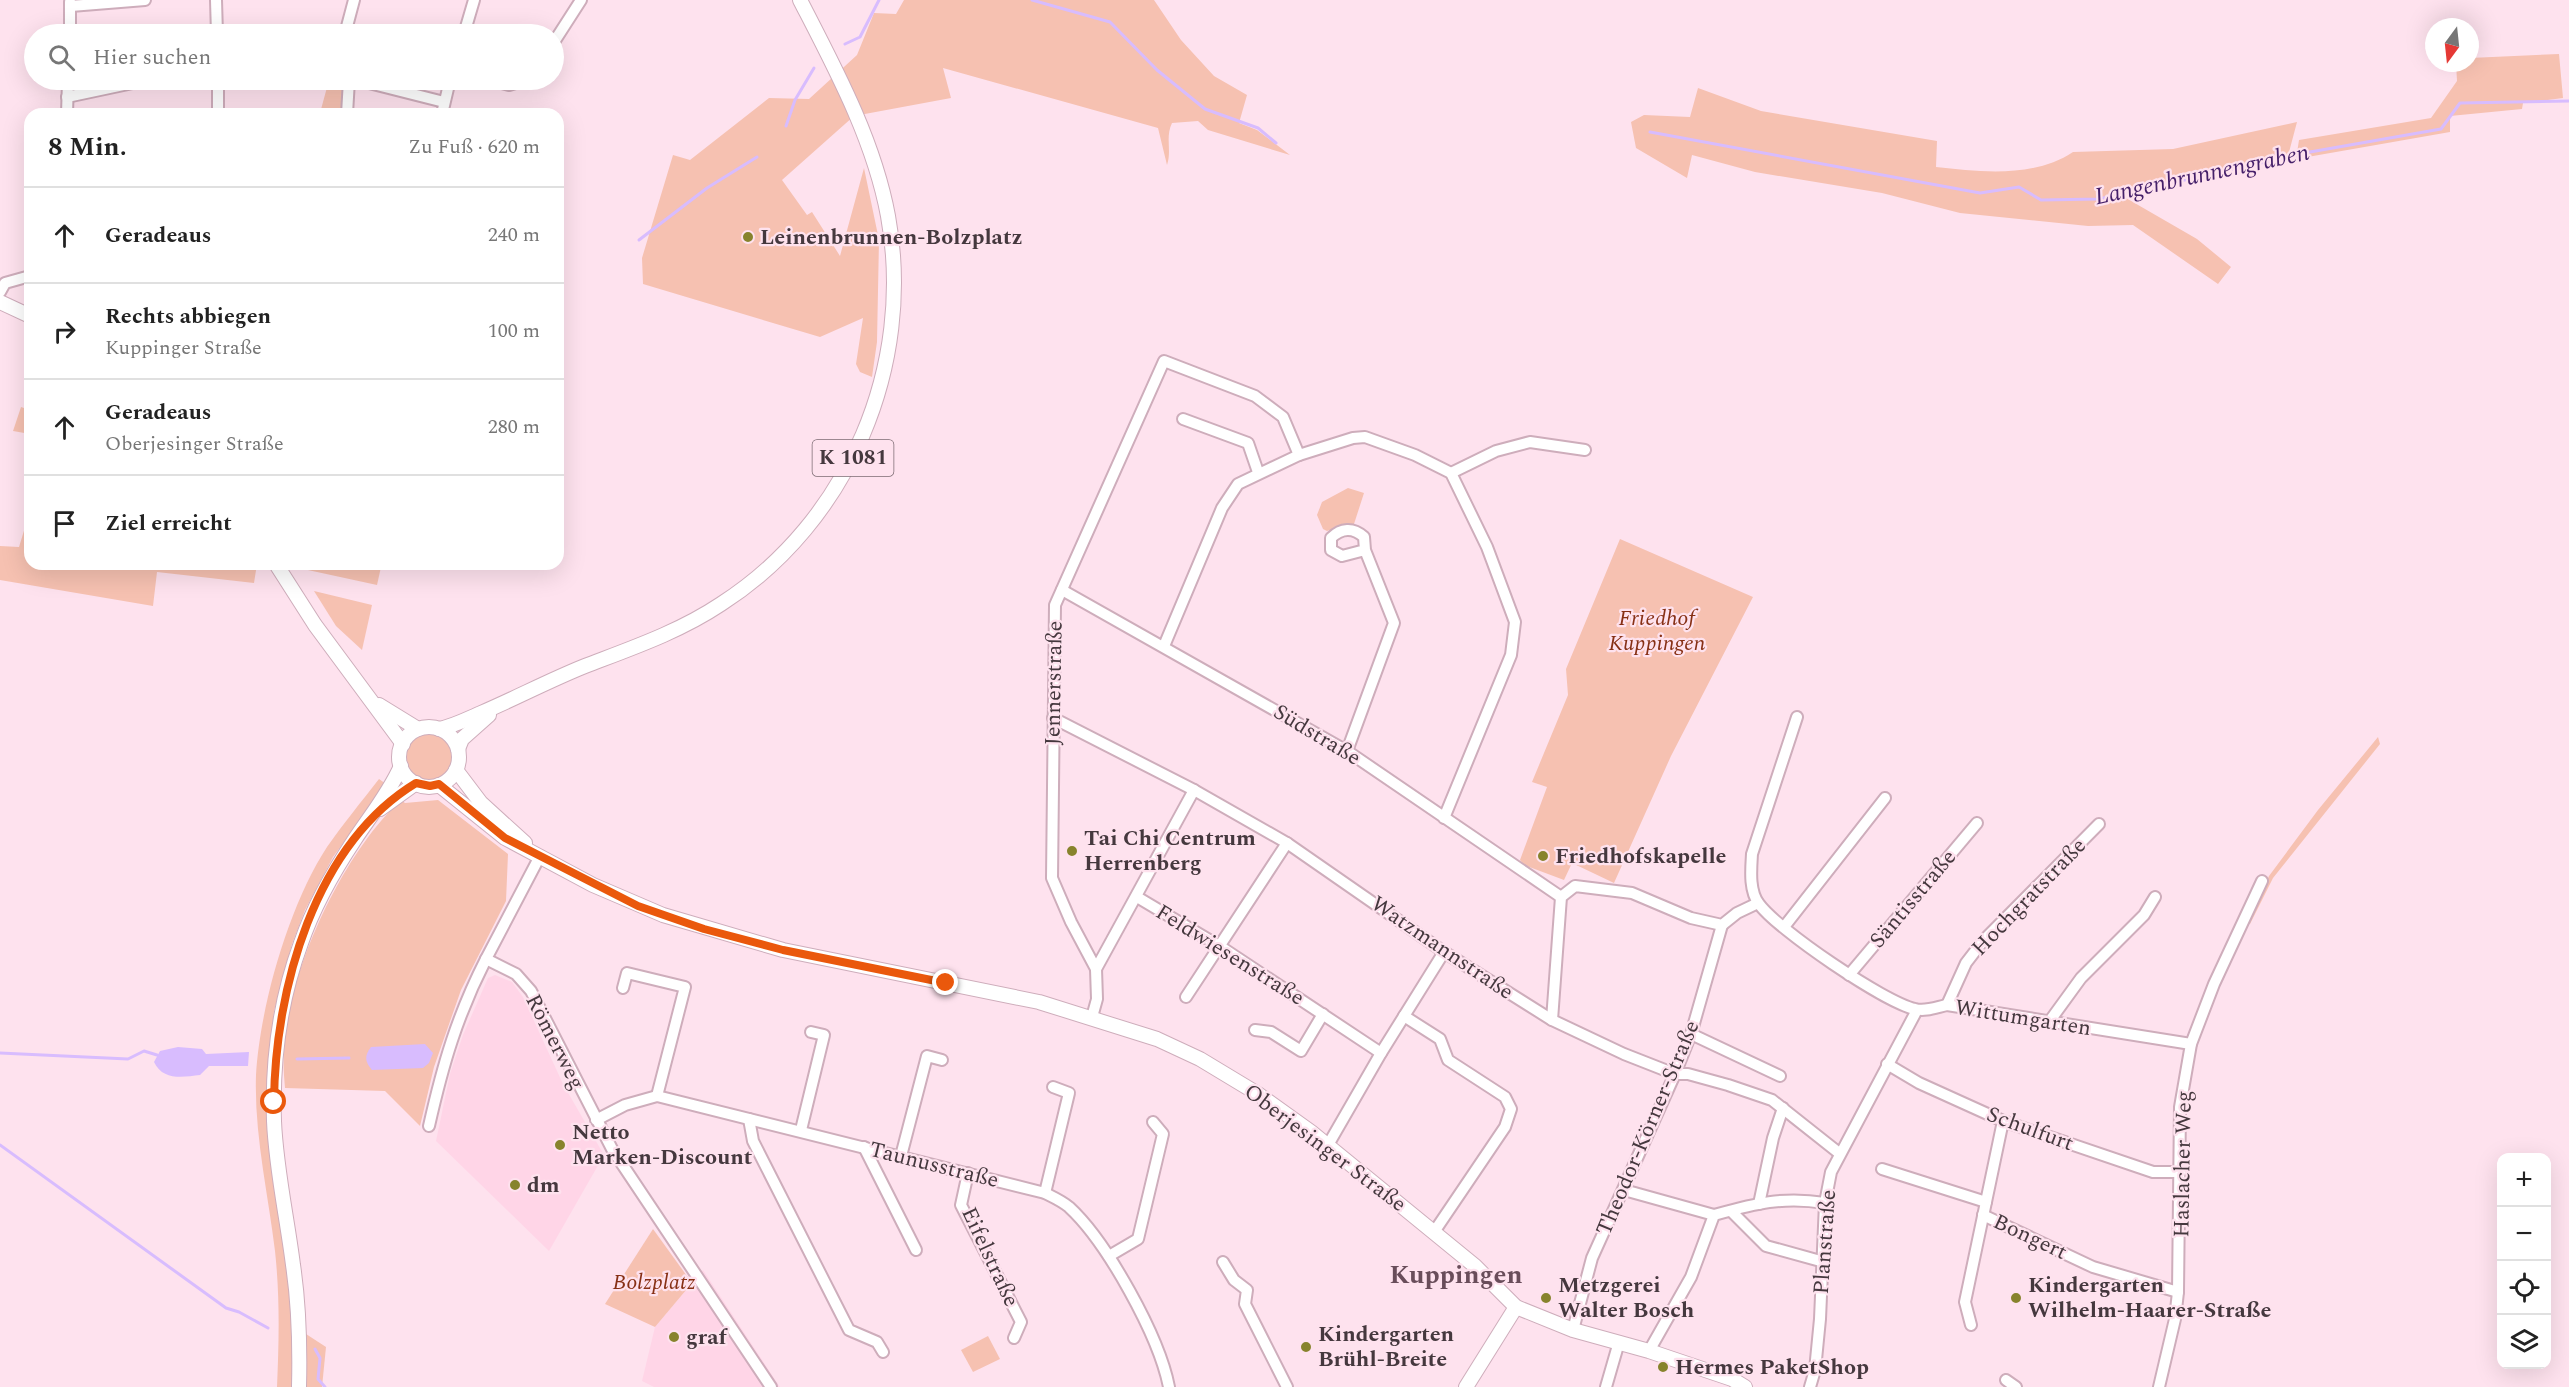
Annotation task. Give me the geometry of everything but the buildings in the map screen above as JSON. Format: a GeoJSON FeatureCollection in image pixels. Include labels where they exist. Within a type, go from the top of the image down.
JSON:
{"type":"FeatureCollection","features":[{"type":"Feature","properties":{"kind":"main road","name":"K 1081"},"geometry":{"type":"LineString","coordinates":[[439,729],[677,629],[735,595],[763,573],[804,532],[831,495],[856,452],[876,400],[886,364],[893,310],[892,253],[888,215],[874,163],[822,42],[800,1]]}},
{"type":"Feature","properties":{"kind":"main road"},"geometry":{"type":"LineString","coordinates":[[0,302],[24,313]]}},
{"type":"Feature","properties":{"kind":"main road"},"geometry":{"type":"LineString","coordinates":[[280,570],[315,625],[403,744]]}},
{"type":"Feature","properties":{"kind":"main road"},"geometry":{"type":"LineString","coordinates":[[372,700],[418,729],[439,729],[449,735],[458,749],[456,770],[449,779],[439,784],[430,786],[416,783],[407,776],[401,766],[400,755],[403,744],[418,729]]}},
{"type":"Feature","properties":{"kind":"main road","name":"K 1081"},"geometry":{"type":"LineString","coordinates":[[458,749],[468,733],[507,702]]}},
{"type":"Feature","properties":{"kind":"main road"},"geometry":{"type":"LineString","coordinates":[[299,1387],[297,1305],[274,1123],[278,1034],[290,978],[314,910],[330,878],[374,814],[401,766]]}},
{"type":"Feature","properties":{"kind":"main road"},"geometry":{"type":"LineString","coordinates":[[456,770],[481,803],[536,854]]}},
{"type":"Feature","properties":{"kind":"main road"},"geometry":{"type":"LineString","coordinates":[[374,814],[416,783]]}},
{"type":"Feature","properties":{"kind":"main road"},"geometry":{"type":"LineString","coordinates":[[439,784],[505,838],[536,854]]}},
{"type":"Feature","properties":{"kind":"main road","name":"Oberjesinger Straße"},"geometry":{"type":"LineString","coordinates":[[536,854],[638,906],[712,932],[852,965],[1018,996],[1092,1017],[1157,1039],[1200,1059],[1257,1094],[1328,1145],[1475,1266],[1516,1307]]}},
{"type":"Feature","properties":{"kind":"main road"},"geometry":{"type":"LineString","coordinates":[[1466,1387],[1516,1307],[1573,1330],[1649,1351],[1732,1379],[1745,1387]]}},
{"type":"Feature","properties":{"kind":"street"},"geometry":{"type":"LineString","coordinates":[[70,24],[71,3],[145,0]]}},
{"type":"Feature","properties":{"kind":"street"},"geometry":{"type":"LineString","coordinates":[[216,0],[217,24]]}},
{"type":"Feature","properties":{"kind":"street"},"geometry":{"type":"LineString","coordinates":[[348,24],[354,0]]}},
{"type":"Feature","properties":{"kind":"street"},"geometry":{"type":"LineString","coordinates":[[467,24],[474,0]]}},
{"type":"Feature","properties":{"kind":"street"},"geometry":{"type":"LineString","coordinates":[[564,26],[581,0]]}},
{"type":"Feature","properties":{"kind":"street"},"geometry":{"type":"LineString","coordinates":[[67,90],[67,108]]}},
{"type":"Feature","properties":{"kind":"street"},"geometry":{"type":"LineString","coordinates":[[67,97],[100,90]]}},
{"type":"Feature","properties":{"kind":"street"},"geometry":{"type":"LineString","coordinates":[[218,90],[218,108]]}},
{"type":"Feature","properties":{"kind":"street"},"geometry":{"type":"LineString","coordinates":[[347,108],[348,90]]}},
{"type":"Feature","properties":{"kind":"street"},"geometry":{"type":"LineString","coordinates":[[397,90],[444,102]]}},
{"type":"Feature","properties":{"kind":"street"},"geometry":{"type":"LineString","coordinates":[[443,108],[447,90]]}},
{"type":"Feature","properties":{"kind":"street"},"geometry":{"type":"LineString","coordinates":[[0,292],[5,283],[24,278]]}},
{"type":"Feature","properties":{"kind":"street","name":"Jennerstraße"},"geometry":{"type":"LineString","coordinates":[[1092,1017],[1097,999],[1096,969],[1071,922],[1052,878],[1055,605],[1164,361],[1255,396],[1283,417],[1299,455]]}},
{"type":"Feature","properties":{"kind":"street"},"geometry":{"type":"LineString","coordinates":[[1183,419],[1248,443],[1258,472]]}},
{"type":"Feature","properties":{"kind":"street"},"geometry":{"type":"LineString","coordinates":[[1164,646],[1222,508],[1238,484],[1258,472],[1299,455],[1338,441],[1365,437],[1415,455],[1451,473],[1487,547],[1515,622],[1511,655],[1444,818]]}},
{"type":"Feature","properties":{"kind":"street"},"geometry":{"type":"LineString","coordinates":[[1451,473],[1496,451],[1530,442],[1585,450]]}},
{"type":"Feature","properties":{"kind":"street"},"geometry":{"type":"LineString","coordinates":[[1347,751],[1394,623],[1365,550]]}},
{"type":"Feature","properties":{"kind":"street","name":"Südstraße"},"geometry":{"type":"LineString","coordinates":[[1062,590],[1347,751],[1561,897]]}},
{"type":"Feature","properties":{"kind":"street"},"geometry":{"type":"LineString","coordinates":[[1797,717],[1752,854],[1751,877],[1758,903],[1784,927],[1849,975],[1917,1010]]}},
{"type":"Feature","properties":{"kind":"street","name":"Watzmannstraße"},"geometry":{"type":"LineString","coordinates":[[1053,718],[1194,790],[1287,843],[1444,952],[1552,1020],[1624,1054],[1675,1074],[1688,1074],[1753,1092],[1783,1108],[1839,1153]]}},
{"type":"Feature","properties":{"kind":"street"},"geometry":{"type":"LineString","coordinates":[[1096,969],[1194,790]]}},
{"type":"Feature","properties":{"kind":"street"},"geometry":{"type":"LineString","coordinates":[[1784,927],[1885,798]]}},
{"type":"Feature","properties":{"kind":"street","name":"Säntisstraße"},"geometry":{"type":"LineString","coordinates":[[1849,975],[1977,823]]}},
{"type":"Feature","properties":{"kind":"street","name":"Hochgratstraße"},"geometry":{"type":"LineString","coordinates":[[1947,1005],[1966,963],[1983,942],[2099,824]]}},
{"type":"Feature","properties":{"kind":"street"},"geometry":{"type":"LineString","coordinates":[[1186,997],[1221,947],[1287,843]]}},
{"type":"Feature","properties":{"kind":"street"},"geometry":{"type":"LineString","coordinates":[[429,1126],[450,1041],[468,995],[536,854]]}},
{"type":"Feature","properties":{"kind":"street","name":"Haslacher Weg"},"geometry":{"type":"LineString","coordinates":[[2159,1387],[2175,1319],[2178,1292],[2180,1107],[2191,1044],[2214,984],[2262,881]]}},
{"type":"Feature","properties":{"kind":"street"},"geometry":{"type":"LineString","coordinates":[[1552,1020],[1561,897],[1575,886],[1632,893],[1691,918],[1722,926],[1737,913],[1758,903]]}},
{"type":"Feature","properties":{"kind":"street","name":"Feldwiesenstraße"},"geometry":{"type":"LineString","coordinates":[[1137,897],[1221,947],[1381,1053]]}},
{"type":"Feature","properties":{"kind":"street"},"geometry":{"type":"LineString","coordinates":[[2049,1022],[2081,978],[2144,915],[2155,897]]}},
{"type":"Feature","properties":{"kind":"street","name":"Theodor-Körner-Straße"},"geometry":{"type":"LineString","coordinates":[[1573,1330],[1592,1258],[1691,1034],[1722,926]]}},
{"type":"Feature","properties":{"kind":"street"},"geometry":{"type":"LineString","coordinates":[[1328,1145],[1381,1053],[1444,952]]}},
{"type":"Feature","properties":{"kind":"street","name":"Römerweg"},"geometry":{"type":"LineString","coordinates":[[486,959],[516,974],[531,991],[612,1149],[771,1387]]}},
{"type":"Feature","properties":{"kind":"street"},"geometry":{"type":"LineString","coordinates":[[623,988],[627,973],[685,987],[657,1096]]}},
{"type":"Feature","properties":{"kind":"street","name":"Wittumgarten"},"geometry":{"type":"LineString","coordinates":[[1917,1010],[1947,1005],[2191,1044]]}},
{"type":"Feature","properties":{"kind":"street","name":"Planstraße"},"geometry":{"type":"LineString","coordinates":[[1810,1387],[1815,1370],[1824,1262],[1825,1203],[1831,1172],[1839,1153],[1917,1010]]}},
{"type":"Feature","properties":{"kind":"street","name":"Feldwiesenstraße"},"geometry":{"type":"LineString","coordinates":[[1255,1030],[1271,1032],[1301,1051],[1323,1014]]}},
{"type":"Feature","properties":{"kind":"street"},"geometry":{"type":"LineString","coordinates":[[1404,1016],[1440,1040],[1448,1060],[1505,1096],[1511,1109],[1505,1127],[1434,1232]]}},
{"type":"Feature","properties":{"kind":"street"},"geometry":{"type":"LineString","coordinates":[[801,1130],[824,1035],[811,1032]]}},
{"type":"Feature","properties":{"kind":"street"},"geometry":{"type":"LineString","coordinates":[[1691,1034],[1780,1076]]}},
{"type":"Feature","properties":{"kind":"street"},"geometry":{"type":"LineString","coordinates":[[901,1156],[927,1056],[942,1060]]}},
{"type":"Feature","properties":{"kind":"street","name":"Schulfurt"},"geometry":{"type":"LineString","coordinates":[[1887,1064],[1919,1083],[2003,1121],[2153,1172],[2180,1172]]}},
{"type":"Feature","properties":{"kind":"street"},"geometry":{"type":"LineString","coordinates":[[1045,1193],[1069,1093],[1053,1087]]}},
{"type":"Feature","properties":{"kind":"street","name":"Taunusstraße"},"geometry":{"type":"LineString","coordinates":[[596,1120],[625,1105],[657,1096],[801,1130],[1045,1193],[1067,1204],[1092,1231],[1108,1256],[1155,1342],[1169,1387]]}},
{"type":"Feature","properties":{"kind":"street"},"geometry":{"type":"LineString","coordinates":[[1759,1204],[1773,1138],[1783,1108]]}},
{"type":"Feature","properties":{"kind":"street"},"geometry":{"type":"LineString","coordinates":[[749,1119],[753,1141],[849,1330],[877,1342],[883,1352]]}},
{"type":"Feature","properties":{"kind":"street"},"geometry":{"type":"LineString","coordinates":[[1971,1326],[1965,1302],[2003,1121]]}},
{"type":"Feature","properties":{"kind":"street"},"geometry":{"type":"LineString","coordinates":[[1108,1256],[1138,1239],[1163,1134],[1153,1122]]}},
{"type":"Feature","properties":{"kind":"street"},"geometry":{"type":"LineString","coordinates":[[864,1147],[915,1250]]}},
{"type":"Feature","properties":{"kind":"street","name":"Bongert"},"geometry":{"type":"LineString","coordinates":[[1882,1169],[1986,1202]]}},
{"type":"Feature","properties":{"kind":"street","name":"Eifelstraße"},"geometry":{"type":"LineString","coordinates":[[968,1173],[961,1205],[1021,1323],[1014,1338]]}},
{"type":"Feature","properties":{"kind":"street"},"geometry":{"type":"LineString","coordinates":[[1624,1190],[1714,1215],[1796,1198],[1825,1203]]}},
{"type":"Feature","properties":{"kind":"street"},"geometry":{"type":"LineString","coordinates":[[1731,1211],[1766,1246],[1824,1262]]}},
{"type":"Feature","properties":{"kind":"street"},"geometry":{"type":"LineString","coordinates":[[1649,1351],[1691,1277],[1714,1215]]}},
{"type":"Feature","properties":{"kind":"street","name":"Bongert"},"geometry":{"type":"LineString","coordinates":[[1983,1215],[2093,1267],[2178,1292]]}},
{"type":"Feature","properties":{"kind":"street"},"geometry":{"type":"LineString","coordinates":[[1223,1262],[1234,1281],[1247,1290],[1245,1304],[1287,1387]]}},
{"type":"Feature","properties":{"kind":"street"},"geometry":{"type":"LineString","coordinates":[[1606,1387],[1619,1342]]}},
{"type":"Feature","properties":{"kind":"street"},"geometry":{"type":"LineString","coordinates":[[2006,1380],[2016,1387]]}},
{"type":"Feature","properties":{"kind":"shaded area"},"geometry":{"type":"Polygon","coordinates":[[[495,975],[512,982],[523,997],[563,1084],[604,1155],[549,1251],[436,1141],[450,1074],[463,1035],[488,978],[495,975]]]}},
{"type":"Feature","properties":{"kind":"shaded area"},"geometry":{"type":"Polygon","coordinates":[[[425,1044],[433,1053],[429,1063],[423,1068],[372,1070],[367,1062],[366,1056],[371,1047],[425,1044]]]}},
{"type":"Feature","properties":{"kind":"shaded area"},"geometry":{"type":"Polygon","coordinates":[[[178,1047],[202,1049],[206,1054],[249,1052],[248,1066],[209,1066],[200,1075],[180,1077],[168,1075],[154,1062],[160,1051],[178,1047]]]}},
{"type":"Feature","properties":{"kind":"shaded area"},"geometry":{"type":"Polygon","coordinates":[[[703,1270],[780,1387],[654,1387],[642,1381],[655,1327],[703,1270]]]}},
{"type":"Feature","properties":{"kind":"green space"},"geometry":{"type":"Polygon","coordinates":[[[904,0],[1154,0],[1181,40],[1214,76],[1247,95],[1239,123],[1257,130],[1290,155],[1208,130],[1198,121],[1172,123],[1167,165],[1158,128],[943,68],[951,98],[854,116],[782,180],[807,215],[812,212],[840,256],[864,168],[879,240],[877,342],[872,377],[860,372],[856,364],[863,318],[820,337],[643,284],[642,258],[673,155],[690,160],[769,98],[809,99],[857,55],[874,13],[896,14],[904,0]]]}},
{"type":"Feature","properties":{"kind":"green space"},"geometry":{"type":"Polygon","coordinates":[[[2559,54],[2563,98],[2523,103],[2522,109],[2450,116],[2450,132],[2296,159],[2299,140],[2431,118],[2457,81],[2456,72],[2479,72],[2479,58],[2559,54]]]}},
{"type":"Feature","properties":{"kind":"green space"},"geometry":{"type":"Polygon","coordinates":[[[1698,88],[1761,111],[1937,141],[1936,167],[1971,170],[2007,171],[2041,166],[2073,152],[2173,149],[2297,122],[2288,156],[2126,194],[2126,198],[2197,239],[2231,267],[2218,284],[2133,225],[2088,226],[1960,213],[1882,193],[1755,172],[1692,155],[1687,178],[1636,148],[1631,122],[1644,115],[1690,117],[1698,88]]]}},
{"type":"Feature","properties":{"kind":"green space"},"geometry":{"type":"Polygon","coordinates":[[[326,90],[345,90],[343,108],[321,108],[326,90]]]}},
{"type":"Feature","properties":{"kind":"green space"},"geometry":{"type":"Polygon","coordinates":[[[21,407],[24,408],[24,433],[13,431],[21,407]]]}},
{"type":"Feature","properties":{"kind":"green space"},"geometry":{"type":"Polygon","coordinates":[[[1348,488],[1364,493],[1354,524],[1327,531],[1323,529],[1317,515],[1322,502],[1348,488]]]}},
{"type":"Feature","properties":{"kind":"green space"},"geometry":{"type":"Polygon","coordinates":[[[24,531],[24,570],[256,570],[254,583],[157,572],[153,606],[0,580],[0,546],[19,547],[24,531]]]}},
{"type":"Feature","properties":{"kind":"green space","name":"Friedhof Kuppingen"},"geometry":{"type":"Polygon","coordinates":[[[1620,539],[1753,597],[1671,756],[1614,883],[1572,863],[1564,880],[1524,865],[1520,860],[1547,787],[1532,782],[1568,695],[1566,669],[1620,539]]]}},
{"type":"Feature","properties":{"kind":"green space"},"geometry":{"type":"Polygon","coordinates":[[[308,570],[380,570],[377,585],[308,570]]]}},
{"type":"Feature","properties":{"kind":"green space"},"geometry":{"type":"Polygon","coordinates":[[[314,591],[372,605],[362,650],[336,626],[314,591]]]}},
{"type":"Feature","properties":{"kind":"green space"},"geometry":{"type":"Polygon","coordinates":[[[429,731],[438,733],[449,742],[454,756],[452,765],[443,776],[429,781],[420,779],[409,770],[404,756],[406,747],[415,736],[429,731]]]}},
{"type":"Feature","properties":{"kind":"green space"},"geometry":{"type":"Polygon","coordinates":[[[2378,737],[2380,744],[2273,878],[2250,924],[2247,923],[2269,876],[2318,810],[2378,737]]]}},
{"type":"Feature","properties":{"kind":"green space"},"geometry":{"type":"Polygon","coordinates":[[[379,779],[386,784],[333,857],[305,910],[292,944],[274,1011],[268,1080],[293,1328],[292,1387],[277,1387],[279,1319],[277,1268],[259,1141],[256,1097],[256,1075],[263,1018],[279,957],[300,897],[333,838],[379,779]]]}},
{"type":"Feature","properties":{"kind":"green space"},"geometry":{"type":"Polygon","coordinates":[[[401,800],[405,803],[438,800],[508,854],[506,901],[461,990],[434,1067],[420,1126],[385,1091],[285,1088],[284,1074],[288,1020],[295,986],[307,951],[339,882],[379,823],[401,800]]]}},
{"type":"Feature","properties":{"kind":"green space","name":"Bolzplatz"},"geometry":{"type":"Polygon","coordinates":[[[653,1229],[692,1283],[655,1327],[605,1304],[653,1229]]]}},
{"type":"Feature","properties":{"kind":"green space"},"geometry":{"type":"Polygon","coordinates":[[[306,1334],[326,1347],[322,1387],[305,1387],[306,1334]]]}},
{"type":"Feature","properties":{"kind":"green space"},"geometry":{"type":"Polygon","coordinates":[[[988,1336],[1000,1359],[973,1372],[961,1350],[988,1336]]]}},
{"type":"Feature","properties":{"kind":"waterway"},"geometry":{"type":"LineString","coordinates":[[845,44],[860,37],[879,0]]}},
{"type":"Feature","properties":{"kind":"waterway","name":"Langenbrunnengraben"},"geometry":{"type":"LineString","coordinates":[[1032,0],[1110,22],[1157,70],[1205,109],[1258,128],[1276,143]]}},
{"type":"Feature","properties":{"kind":"waterway"},"geometry":{"type":"LineString","coordinates":[[786,126],[795,100],[814,68]]}},
{"type":"Feature","properties":{"kind":"waterway","name":"Langenbrunnengraben"},"geometry":{"type":"LineString","coordinates":[[1650,132],[1980,193],[2019,187],[2041,200],[2099,199],[2310,152],[2441,129],[2460,103],[2569,101]]}},
{"type":"Feature","properties":{"kind":"waterway"},"geometry":{"type":"LineString","coordinates":[[639,240],[707,188],[757,157]]}},
{"type":"Feature","properties":{"kind":"waterway"},"geometry":{"type":"LineString","coordinates":[[0,1053],[128,1059],[144,1051],[157,1055]]}},
{"type":"Feature","properties":{"kind":"waterway"},"geometry":{"type":"LineString","coordinates":[[297,1059],[349,1058]]}},
{"type":"Feature","properties":{"kind":"waterway"},"geometry":{"type":"LineString","coordinates":[[0,1145],[226,1308],[239,1312],[268,1328]]}},
{"type":"Feature","properties":{"kind":"waterway"},"geometry":{"type":"LineString","coordinates":[[315,1349],[320,1358],[318,1379],[325,1387]]}},
{"type":"Feature","properties":{"kind":"place","name":"Leinenbrunnen-Bolzplatz"},"geometry":{"type":"Point","coordinates":[748,237]}},
{"type":"Feature","properties":{"kind":"place","name":"Tai Chi Centrum Herrenberg"},"geometry":{"type":"Point","coordinates":[1072,851]}},
{"type":"Feature","properties":{"kind":"place","name":"Friedhofskapelle"},"geometry":{"type":"Point","coordinates":[1543,856]}},
{"type":"Feature","properties":{"kind":"place","name":"Netto Marken-Discount"},"geometry":{"type":"Point","coordinates":[560,1145]}},
{"type":"Feature","properties":{"kind":"place","name":"dm"},"geometry":{"type":"Point","coordinates":[515,1185]}},
{"type":"Feature","properties":{"kind":"place","name":"Metzgerei Walter Bosch"},"geometry":{"type":"Point","coordinates":[1546,1298]}},
{"type":"Feature","properties":{"kind":"place","name":"Kindergarten Wilhelm-Haarer-Straße"},"geometry":{"type":"Point","coordinates":[2016,1298]}},
{"type":"Feature","properties":{"kind":"place","name":"graf"},"geometry":{"type":"Point","coordinates":[674,1337]}},
{"type":"Feature","properties":{"kind":"place","name":"Kindergarten Brühl-Breite"},"geometry":{"type":"Point","coordinates":[1306,1347]}},
{"type":"Feature","properties":{"kind":"place","name":"Hermes PaketShop"},"geometry":{"type":"Point","coordinates":[1663,1367]}},
{"type":"Feature","properties":{"kind":"district","name":"Kuppingen"},"geometry":{"type":"Point","coordinates":[1456,1275]}},
{"type":"Feature","properties":{"kind":"route"},"geometry":{"type":"LineString","coordinates":[[274,1102],[276,1051],[285,996],[295,959],[314,910],[330,878],[374,814],[416,783],[430,786],[439,784],[469,806],[505,838],[638,906],[742,940],[946,983]]}}]}
